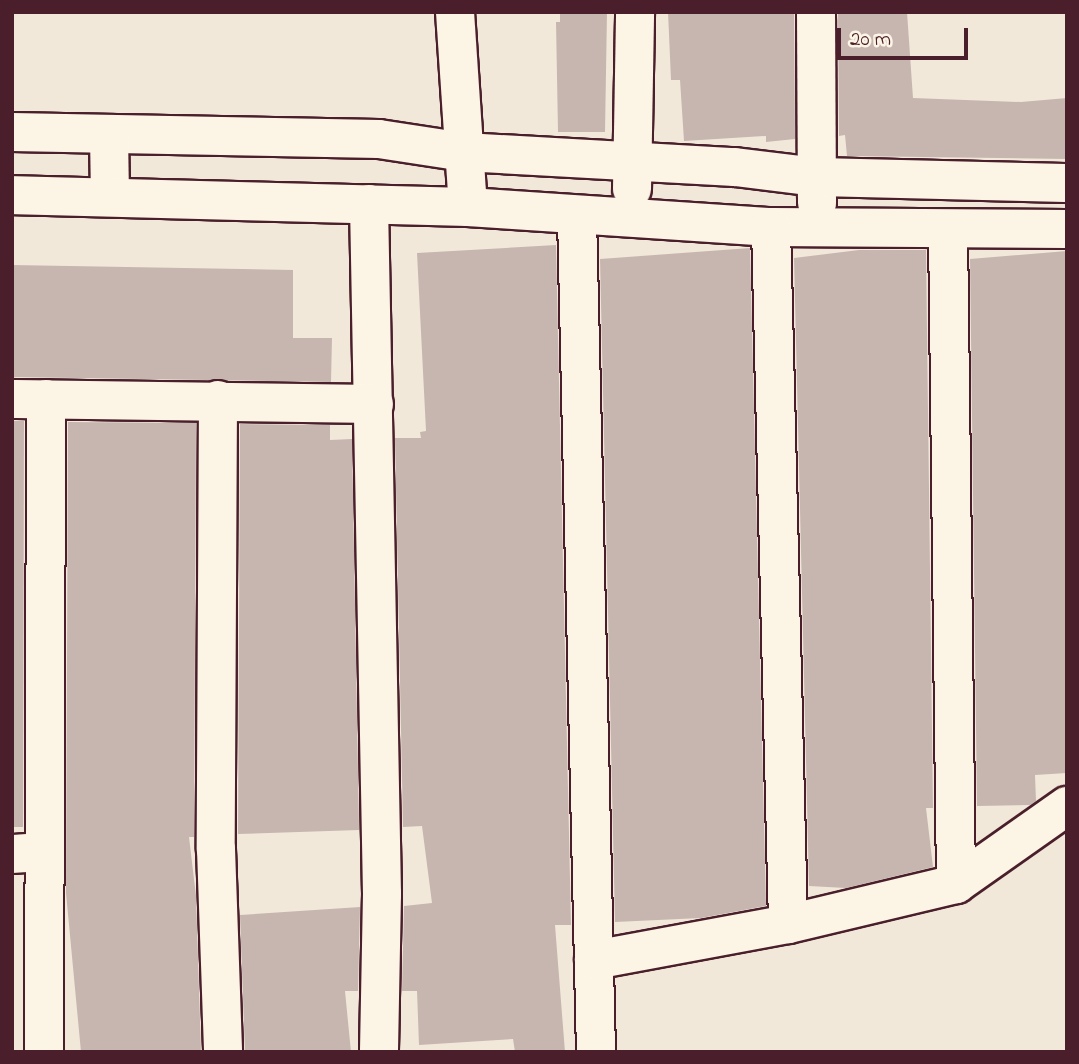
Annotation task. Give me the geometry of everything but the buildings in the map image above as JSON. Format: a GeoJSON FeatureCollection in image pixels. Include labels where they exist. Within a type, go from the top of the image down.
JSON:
{"type":"FeatureCollection","features":[{"type":"Feature","properties":{"kind":"street"},"geometry":{"type":"LineString","coordinates":[[455,12],[468,207]]}},
{"type":"Feature","properties":{"kind":"street"},"geometry":{"type":"LineString","coordinates":[[632,217],[635,12]]}},
{"type":"Feature","properties":{"kind":"street"},"geometry":{"type":"LineString","coordinates":[[816,12],[817,226]]}},
{"type":"Feature","properties":{"kind":"street"},"geometry":{"type":"LineString","coordinates":[[12,132],[379,139],[464,152],[757,169],[817,177],[1067,183]]}},
{"type":"Feature","properties":{"kind":"street"},"geometry":{"type":"LineString","coordinates":[[109,134],[110,197]]}},
{"type":"Feature","properties":{"kind":"street"},"geometry":{"type":"LineString","coordinates":[[12,195],[468,207],[771,227],[1067,229]]}},
{"type":"Feature","properties":{"kind":"street"},"geometry":{"type":"LineString","coordinates":[[369,204],[382,894],[380,1052]]}},
{"type":"Feature","properties":{"kind":"street"},"geometry":{"type":"LineString","coordinates":[[577,216],[596,1052]]}},
{"type":"Feature","properties":{"kind":"street"},"geometry":{"type":"LineString","coordinates":[[771,227],[788,924]]}},
{"type":"Feature","properties":{"kind":"street"},"geometry":{"type":"LineString","coordinates":[[948,229],[956,884]]}},
{"type":"Feature","properties":{"kind":"street"},"geometry":{"type":"LineString","coordinates":[[44,1052],[28,853],[29,399],[374,404]]}},
{"type":"Feature","properties":{"kind":"street"},"geometry":{"type":"LineString","coordinates":[[218,400],[216,849],[223,1052]]}},
{"type":"Feature","properties":{"kind":"street"},"geometry":{"type":"LineString","coordinates":[[594,960],[788,924],[956,884],[1067,806]]}}]}
